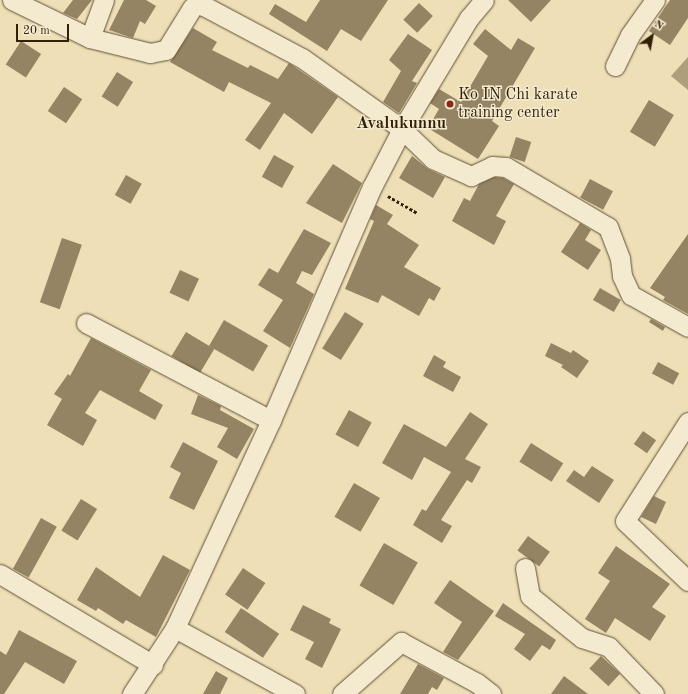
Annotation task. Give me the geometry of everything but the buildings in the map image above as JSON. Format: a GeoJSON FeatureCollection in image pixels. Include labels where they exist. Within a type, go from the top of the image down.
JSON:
{"type":"FeatureCollection","features":[{"type":"Feature","properties":{"kind":"street"},"geometry":{"type":"LineString","coordinates":[[12,0],[90,38],[139,52],[156,53],[169,46],[197,2],[302,58],[402,129],[433,159],[471,176],[492,166],[506,167],[608,228],[620,259],[622,276],[631,295],[688,327]]}},
{"type":"Feature","properties":{"kind":"street"},"geometry":{"type":"LineString","coordinates":[[90,38],[104,0]]}},
{"type":"Feature","properties":{"kind":"street"},"geometry":{"type":"LineString","coordinates":[[132,694],[153,665],[175,628],[271,420],[372,186],[402,129],[469,18],[484,0]]}},
{"type":"Feature","properties":{"kind":"street"},"geometry":{"type":"LineString","coordinates":[[615,66],[630,35],[656,0]]}},
{"type":"Feature","properties":{"kind":"street"},"geometry":{"type":"LineString","coordinates":[[86,323],[271,420]]}},
{"type":"Feature","properties":{"kind":"street"},"geometry":{"type":"LineString","coordinates":[[688,422],[624,521],[688,581]]}},
{"type":"Feature","properties":{"kind":"street"},"geometry":{"type":"LineString","coordinates":[[525,568],[530,596],[582,638],[609,647],[654,694]]}},
{"type":"Feature","properties":{"kind":"street"},"geometry":{"type":"LineString","coordinates":[[0,574],[153,665]]}},
{"type":"Feature","properties":{"kind":"street"},"geometry":{"type":"LineString","coordinates":[[175,628],[295,694]]}},
{"type":"Feature","properties":{"kind":"street"},"geometry":{"type":"LineString","coordinates":[[342,694],[401,642],[478,683],[491,694]]}},
{"type":"Feature","properties":{"kind":"path"},"geometry":{"type":"LineString","coordinates":[[372,186],[418,213]]}},
{"type":"Feature","properties":{"kind":"shaded area"},"geometry":{"type":"Polygon","coordinates":[[[688,57],[688,90],[671,76],[688,57]]]}},
{"type":"Feature","properties":{"kind":"place","name":"Ko IN Chi karate training center"},"geometry":{"type":"Point","coordinates":[450,104]}},
{"type":"Feature","properties":{"kind":"district","name":"Avalukunnu"},"geometry":{"type":"Point","coordinates":[401,124]}}]}
